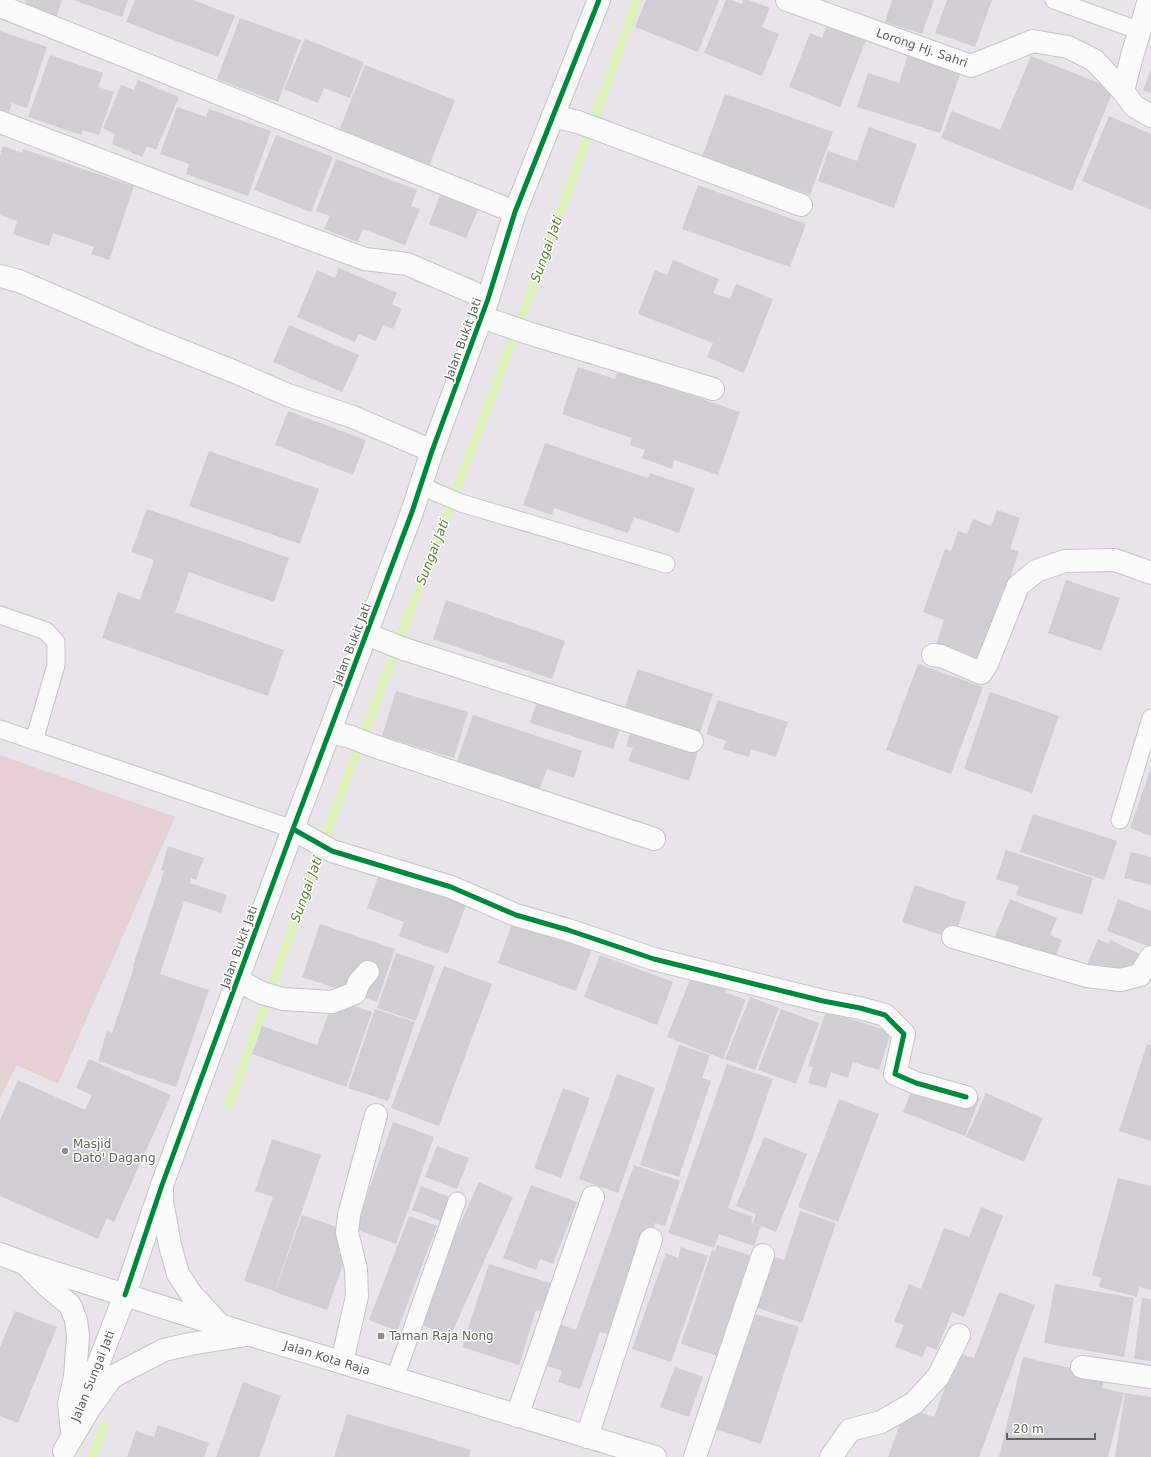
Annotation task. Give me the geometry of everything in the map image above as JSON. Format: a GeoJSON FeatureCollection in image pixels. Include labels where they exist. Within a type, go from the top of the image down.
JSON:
{"type":"FeatureCollection","features":[{"type":"Feature","properties":{"kind":"street","name":"Jalan Bukit Jati"},"geometry":{"type":"LineString","coordinates":[[125,1295],[162,1185],[237,980],[301,834],[330,732],[385,642],[412,512],[432,451],[485,308],[515,212],[599,0]]}},
{"type":"Feature","properties":{"kind":"street","name":"Lorong Hj. Sahri"},"geometry":{"type":"LineString","coordinates":[[786,0],[971,66],[1033,41],[1068,47],[1094,60],[1123,91],[1134,106],[1151,116]]}},
{"type":"Feature","properties":{"kind":"street"},"geometry":{"type":"LineString","coordinates":[[1123,91],[1149,0]]}},
{"type":"Feature","properties":{"kind":"street"},"geometry":{"type":"LineString","coordinates":[[0,6],[515,212]]}},
{"type":"Feature","properties":{"kind":"street"},"geometry":{"type":"LineString","coordinates":[[554,116],[578,122],[801,205]]}},
{"type":"Feature","properties":{"kind":"street"},"geometry":{"type":"LineString","coordinates":[[0,122],[365,259],[407,264],[485,308],[505,324],[528,333],[713,389]]}},
{"type":"Feature","properties":{"kind":"street"},"geometry":{"type":"LineString","coordinates":[[0,276],[19,282],[288,395],[353,417],[432,451]]}},
{"type":"Feature","properties":{"kind":"street"},"geometry":{"type":"LineString","coordinates":[[933,655],[942,656],[981,673],[987,664],[1018,586],[1036,571],[1065,561],[1115,560],[1151,573]]}},
{"type":"Feature","properties":{"kind":"street"},"geometry":{"type":"LineString","coordinates":[[385,642],[692,741]]}},
{"type":"Feature","properties":{"kind":"street"},"geometry":{"type":"LineString","coordinates":[[330,732],[351,737],[371,745],[654,839]]}},
{"type":"Feature","properties":{"kind":"street"},"geometry":{"type":"LineString","coordinates":[[301,834],[332,851],[451,887],[516,914],[654,959],[885,1015],[904,1034],[895,1074],[916,1083],[966,1097]]}},
{"type":"Feature","properties":{"kind":"street"},"geometry":{"type":"LineString","coordinates":[[953,937],[1088,976],[1120,980],[1140,975],[1151,957]]}},
{"type":"Feature","properties":{"kind":"street"},"geometry":{"type":"LineString","coordinates":[[237,980],[272,996],[332,1002],[354,994],[359,982],[368,972]]}},
{"type":"Feature","properties":{"kind":"street"},"geometry":{"type":"LineString","coordinates":[[342,1362],[357,1296],[356,1269],[347,1232],[349,1215],[376,1115]]}},
{"type":"Feature","properties":{"kind":"street"},"geometry":{"type":"LineString","coordinates":[[162,1185],[162,1201],[170,1245],[178,1274],[192,1295],[221,1325]]}},
{"type":"Feature","properties":{"kind":"street"},"geometry":{"type":"LineString","coordinates":[[517,1416],[593,1197]]}},
{"type":"Feature","properties":{"kind":"street"},"geometry":{"type":"LineString","coordinates":[[599,1446],[651,1239]]}},
{"type":"Feature","properties":{"kind":"street","name":"Jalan Kota Raja"},"geometry":{"type":"LineString","coordinates":[[0,1254],[251,1335],[517,1416],[599,1446],[655,1457]]}},
{"type":"Feature","properties":{"kind":"street"},"geometry":{"type":"LineString","coordinates":[[695,1457],[763,1255]]}},
{"type":"Feature","properties":{"kind":"street"},"geometry":{"type":"LineString","coordinates":[[24,1263],[46,1285],[70,1305],[76,1320],[78,1336],[75,1378],[69,1404],[72,1431]]}},
{"type":"Feature","properties":{"kind":"street","name":"Jalan Sungai Jati"},"geometry":{"type":"LineString","coordinates":[[63,1454],[125,1295]]}},
{"type":"Feature","properties":{"kind":"street"},"geometry":{"type":"LineString","coordinates":[[63,1454],[89,1409],[112,1378],[164,1350],[190,1344],[251,1335]]}},
{"type":"Feature","properties":{"kind":"street"},"geometry":{"type":"LineString","coordinates":[[830,1457],[850,1430],[881,1422],[914,1403],[938,1376],[959,1335]]}},
{"type":"Feature","properties":{"kind":"street"},"geometry":{"type":"LineString","coordinates":[[1082,1367],[1151,1377]]}},
{"type":"Feature","properties":{"kind":"lane"},"geometry":{"type":"LineString","coordinates":[[1054,0],[1140,31]]}},
{"type":"Feature","properties":{"kind":"lane"},"geometry":{"type":"LineString","coordinates":[[421,486],[461,503],[666,564]]}},
{"type":"Feature","properties":{"kind":"lane"},"geometry":{"type":"LineString","coordinates":[[0,615],[46,631],[56,642],[56,664],[34,740]]}},
{"type":"Feature","properties":{"kind":"lane"},"geometry":{"type":"LineString","coordinates":[[1120,820],[1151,718]]}},
{"type":"Feature","properties":{"kind":"lane"},"geometry":{"type":"LineString","coordinates":[[0,729],[301,834]]}},
{"type":"Feature","properties":{"kind":"lane"},"geometry":{"type":"LineString","coordinates":[[395,1378],[457,1201]]}},
{"type":"Feature","properties":{"kind":"shaded area"},"geometry":{"type":"Polygon","coordinates":[[[0,755],[175,817],[58,1084],[17,1065],[0,1098],[0,755]]]}},
{"type":"Feature","properties":{"kind":"building"},"geometry":{"type":"Polygon","coordinates":[[[27,0],[62,0],[55,21],[23,10],[27,0]]]}},
{"type":"Feature","properties":{"kind":"building"},"geometry":{"type":"Polygon","coordinates":[[[73,0],[128,0],[122,17],[73,0]]]}},
{"type":"Feature","properties":{"kind":"building"},"geometry":{"type":"Polygon","coordinates":[[[135,0],[193,0],[235,16],[218,57],[126,22],[135,0]]]}},
{"type":"Feature","properties":{"kind":"building"},"geometry":{"type":"Polygon","coordinates":[[[646,0],[719,0],[698,52],[635,27],[646,0]]]}},
{"type":"Feature","properties":{"kind":"building"},"geometry":{"type":"Polygon","coordinates":[[[726,0],[731,0],[742,4],[743,0],[749,0],[770,8],[762,27],[779,34],[762,76],[704,53],[726,0]]]}},
{"type":"Feature","properties":{"kind":"building"},"geometry":{"type":"Polygon","coordinates":[[[892,0],[934,0],[922,34],[885,22],[892,0]]]}},
{"type":"Feature","properties":{"kind":"building"},"geometry":{"type":"Polygon","coordinates":[[[947,0],[992,0],[975,47],[935,33],[947,0]]]}},
{"type":"Feature","properties":{"kind":"building"},"geometry":{"type":"Polygon","coordinates":[[[240,18],[301,40],[278,102],[217,79],[240,18]]]}},
{"type":"Feature","properties":{"kind":"building"},"geometry":{"type":"Polygon","coordinates":[[[827,25],[866,40],[840,107],[789,87],[810,33],[822,38],[827,25]]]}},
{"type":"Feature","properties":{"kind":"building"},"geometry":{"type":"Polygon","coordinates":[[[0,31],[47,47],[27,108],[12,103],[9,112],[0,109],[0,31]]]}},
{"type":"Feature","properties":{"kind":"building"},"geometry":{"type":"Polygon","coordinates":[[[305,39],[364,62],[350,98],[324,88],[318,103],[284,89],[305,39]]]}},
{"type":"Feature","properties":{"kind":"building"},"geometry":{"type":"Polygon","coordinates":[[[908,54],[961,71],[940,133],[857,107],[868,73],[899,83],[908,54]]]}},
{"type":"Feature","properties":{"kind":"building"},"geometry":{"type":"Polygon","coordinates":[[[50,55],[103,73],[98,87],[114,92],[99,135],[83,130],[81,135],[28,117],[50,55]]]}},
{"type":"Feature","properties":{"kind":"building"},"geometry":{"type":"Polygon","coordinates":[[[1031,56],[1114,89],[1072,191],[941,138],[952,111],[1000,130],[1031,56]]]}},
{"type":"Feature","properties":{"kind":"building"},"geometry":{"type":"Polygon","coordinates":[[[365,65],[455,100],[429,166],[339,131],[365,65]]]}},
{"type":"Feature","properties":{"kind":"building"},"geometry":{"type":"Polygon","coordinates":[[[1151,70],[1151,93],[1143,90],[1151,70]]]}},
{"type":"Feature","properties":{"kind":"building"},"geometry":{"type":"Polygon","coordinates":[[[138,80],[179,97],[156,150],[147,146],[142,157],[112,144],[115,134],[103,128],[121,85],[134,90],[138,80]]]}},
{"type":"Feature","properties":{"kind":"building"},"geometry":{"type":"Polygon","coordinates":[[[725,94],[833,132],[810,195],[702,157],[725,94]]]}},
{"type":"Feature","properties":{"kind":"building"},"geometry":{"type":"Polygon","coordinates":[[[177,107],[206,117],[209,109],[271,131],[248,196],[186,174],[189,164],[160,154],[177,107]]]}},
{"type":"Feature","properties":{"kind":"building"},"geometry":{"type":"Polygon","coordinates":[[[1109,116],[1151,134],[1151,210],[1082,181],[1109,116]]]}},
{"type":"Feature","properties":{"kind":"building"},"geometry":{"type":"Polygon","coordinates":[[[869,127],[917,144],[894,208],[818,181],[828,151],[857,161],[869,127]]]}},
{"type":"Feature","properties":{"kind":"building"},"geometry":{"type":"Polygon","coordinates":[[[276,135],[333,157],[311,212],[254,190],[276,135]]]}},
{"type":"Feature","properties":{"kind":"building"},"geometry":{"type":"Polygon","coordinates":[[[3,146],[22,153],[23,149],[134,186],[109,260],[91,254],[94,247],[53,233],[49,246],[13,234],[17,221],[0,215],[0,155],[3,146]]]}},
{"type":"Feature","properties":{"kind":"building"},"geometry":{"type":"Polygon","coordinates":[[[336,159],[417,190],[411,206],[420,209],[405,245],[363,229],[358,242],[324,229],[330,216],[316,211],[336,159]]]}},
{"type":"Feature","properties":{"kind":"building"},"geometry":{"type":"Polygon","coordinates":[[[698,185],[806,224],[790,267],[682,229],[698,185]]]}},
{"type":"Feature","properties":{"kind":"building"},"geometry":{"type":"Polygon","coordinates":[[[440,195],[478,210],[466,238],[429,224],[440,195]]]}},
{"type":"Feature","properties":{"kind":"building"},"geometry":{"type":"Polygon","coordinates":[[[673,260],[719,279],[713,293],[730,299],[736,284],[773,299],[744,373],[707,357],[713,343],[638,314],[655,270],[667,275],[673,260]]]}},
{"type":"Feature","properties":{"kind":"building"},"geometry":{"type":"Polygon","coordinates":[[[339,268],[397,293],[392,304],[402,309],[393,329],[383,325],[376,341],[358,334],[355,342],[297,317],[317,270],[335,278],[339,268]]]}},
{"type":"Feature","properties":{"kind":"building"},"geometry":{"type":"Polygon","coordinates":[[[289,325],[359,355],[342,392],[273,362],[289,325]]]}},
{"type":"Feature","properties":{"kind":"building"},"geometry":{"type":"Polygon","coordinates":[[[578,367],[615,379],[618,370],[740,412],[718,475],[674,460],[672,469],[642,458],[645,450],[630,445],[632,438],[562,414],[578,367]]]}},
{"type":"Feature","properties":{"kind":"building"},"geometry":{"type":"Polygon","coordinates":[[[288,411],[366,440],[353,475],[275,445],[288,411]]]}},
{"type":"Feature","properties":{"kind":"building"},"geometry":{"type":"Polygon","coordinates":[[[545,443],[648,478],[650,473],[695,488],[679,533],[634,517],[628,533],[554,508],[552,515],[523,505],[545,443]]]}},
{"type":"Feature","properties":{"kind":"building"},"geometry":{"type":"Polygon","coordinates":[[[209,451],[319,489],[300,544],[189,506],[209,451]]]}},
{"type":"Feature","properties":{"kind":"building"},"geometry":{"type":"Polygon","coordinates":[[[147,509],[289,558],[274,602],[189,572],[175,612],[284,650],[268,696],[102,638],[118,592],[140,600],[154,560],[131,552],[147,509]]]}},
{"type":"Feature","properties":{"kind":"building"},"geometry":{"type":"Polygon","coordinates":[[[997,510],[1020,518],[1010,549],[1019,551],[981,661],[936,645],[944,620],[923,612],[945,549],[951,551],[958,531],[967,534],[973,519],[991,526],[997,510]]]}},
{"type":"Feature","properties":{"kind":"building"},"geometry":{"type":"Polygon","coordinates":[[[1066,580],[1120,598],[1101,651],[1048,633],[1066,580]]]}},
{"type":"Feature","properties":{"kind":"building"},"geometry":{"type":"Polygon","coordinates":[[[446,600],[565,641],[552,679],[433,639],[446,600]]]}},
{"type":"Feature","properties":{"kind":"building"},"geometry":{"type":"Polygon","coordinates":[[[918,664],[983,687],[951,774],[886,750],[918,664]]]}},
{"type":"Feature","properties":{"kind":"building"},"geometry":{"type":"Polygon","coordinates":[[[638,669],[713,694],[700,732],[625,707],[638,669]]]}},
{"type":"Feature","properties":{"kind":"building"},"geometry":{"type":"Polygon","coordinates":[[[396,691],[468,712],[454,758],[382,736],[396,691]]]}},
{"type":"Feature","properties":{"kind":"building"},"geometry":{"type":"Polygon","coordinates":[[[990,692],[1059,716],[1032,793],[964,769],[990,692]]]}},
{"type":"Feature","properties":{"kind":"building"},"geometry":{"type":"Polygon","coordinates":[[[539,695],[623,721],[613,749],[530,723],[539,695]]]}},
{"type":"Feature","properties":{"kind":"building"},"geometry":{"type":"Polygon","coordinates":[[[718,700],[788,722],[776,757],[751,749],[749,757],[723,749],[726,741],[706,734],[718,700]]]}},
{"type":"Feature","properties":{"kind":"building"},"geometry":{"type":"Polygon","coordinates":[[[473,715],[582,751],[574,778],[547,769],[539,791],[456,764],[473,715]]]}},
{"type":"Feature","properties":{"kind":"building"},"geometry":{"type":"Polygon","coordinates":[[[634,723],[700,745],[689,781],[628,761],[633,748],[626,746],[634,723]]]}},
{"type":"Feature","properties":{"kind":"building"},"geometry":{"type":"Polygon","coordinates":[[[1151,768],[1151,836],[1130,828],[1151,768]]]}},
{"type":"Feature","properties":{"kind":"building"},"geometry":{"type":"Polygon","coordinates":[[[1033,814],[1117,841],[1104,880],[1020,852],[1033,814]]]}},
{"type":"Feature","properties":{"kind":"building"},"geometry":{"type":"Polygon","coordinates":[[[168,846],[204,858],[196,880],[191,878],[190,883],[227,895],[221,913],[184,901],[160,974],[209,990],[176,1087],[98,1061],[107,1031],[112,1033],[134,967],[133,966],[164,871],[161,870],[168,846]]]}},
{"type":"Feature","properties":{"kind":"building"},"geometry":{"type":"Polygon","coordinates":[[[1006,850],[1093,878],[1082,915],[1016,895],[1019,886],[996,879],[1006,850]]]}},
{"type":"Feature","properties":{"kind":"building"},"geometry":{"type":"Polygon","coordinates":[[[1131,852],[1151,857],[1151,885],[1124,878],[1131,852]]]}},
{"type":"Feature","properties":{"kind":"building"},"geometry":{"type":"Polygon","coordinates":[[[379,874],[466,905],[448,954],[399,936],[404,922],[367,908],[379,874]]]}},
{"type":"Feature","properties":{"kind":"building"},"geometry":{"type":"Polygon","coordinates":[[[915,885],[966,902],[954,939],[902,922],[915,885]]]}},
{"type":"Feature","properties":{"kind":"building"},"geometry":{"type":"Polygon","coordinates":[[[1010,899],[1057,918],[1050,935],[1062,940],[1052,965],[993,941],[1010,899]]]}},
{"type":"Feature","properties":{"kind":"building"},"geometry":{"type":"Polygon","coordinates":[[[1118,899],[1151,911],[1151,947],[1107,931],[1118,899]]]}},
{"type":"Feature","properties":{"kind":"building"},"geometry":{"type":"Polygon","coordinates":[[[513,921],[592,949],[576,991],[498,963],[513,921]]]}},
{"type":"Feature","properties":{"kind":"building"},"geometry":{"type":"Polygon","coordinates":[[[320,924],[395,949],[377,1002],[302,977],[320,924]]]}},
{"type":"Feature","properties":{"kind":"building"},"geometry":{"type":"Polygon","coordinates":[[[1098,939],[1109,944],[1110,940],[1142,955],[1128,986],[1086,967],[1098,939]]]}},
{"type":"Feature","properties":{"kind":"building"},"geometry":{"type":"Polygon","coordinates":[[[396,953],[435,966],[416,1021],[377,1008],[396,953]]]}},
{"type":"Feature","properties":{"kind":"building"},"geometry":{"type":"Polygon","coordinates":[[[600,955],[673,982],[657,1025],[584,997],[600,955]]]}},
{"type":"Feature","properties":{"kind":"building"},"geometry":{"type":"Polygon","coordinates":[[[444,966],[492,984],[439,1126],[391,1108],[444,966]]]}},
{"type":"Feature","properties":{"kind":"building"},"geometry":{"type":"Polygon","coordinates":[[[694,970],[729,983],[725,992],[746,1000],[723,1059],[667,1037],[694,970]]]}},
{"type":"Feature","properties":{"kind":"building"},"geometry":{"type":"Polygon","coordinates":[[[750,997],[779,1008],[755,1070],[725,1059],[750,997]]]}},
{"type":"Feature","properties":{"kind":"building"},"geometry":{"type":"Polygon","coordinates":[[[334,999],[372,1012],[346,1087],[252,1054],[262,1026],[317,1045],[334,999]]]}},
{"type":"Feature","properties":{"kind":"building"},"geometry":{"type":"Polygon","coordinates":[[[375,1009],[415,1022],[388,1101],[348,1088],[375,1009]]]}},
{"type":"Feature","properties":{"kind":"building"},"geometry":{"type":"Polygon","coordinates":[[[781,1009],[819,1023],[796,1084],[758,1070],[781,1009]]]}},
{"type":"Feature","properties":{"kind":"building"},"geometry":{"type":"Polygon","coordinates":[[[826,1011],[891,1032],[879,1070],[853,1062],[848,1078],[831,1072],[826,1088],[808,1083],[813,1067],[808,1066],[826,1011]]]}},
{"type":"Feature","properties":{"kind":"building"},"geometry":{"type":"Polygon","coordinates":[[[1147,1044],[1151,1045],[1151,1141],[1119,1131],[1147,1044]]]}},
{"type":"Feature","properties":{"kind":"building"},"geometry":{"type":"Polygon","coordinates":[[[679,1045],[710,1055],[702,1078],[711,1081],[679,1177],[640,1165],[679,1045]]]}},
{"type":"Feature","properties":{"kind":"building"},"geometry":{"type":"Polygon","coordinates":[[[89,1059],[171,1095],[114,1222],[107,1218],[98,1239],[0,1196],[0,1120],[18,1080],[85,1110],[92,1095],[76,1088],[89,1059]]]}},
{"type":"Feature","properties":{"kind":"building"},"geometry":{"type":"Polygon","coordinates":[[[727,1064],[773,1079],[728,1208],[753,1217],[751,1223],[761,1226],[754,1246],[719,1234],[714,1248],[668,1233],[727,1064]]]}},
{"type":"Feature","properties":{"kind":"building"},"geometry":{"type":"Polygon","coordinates":[[[617,1074],[655,1088],[618,1193],[579,1179],[617,1074]]]}},
{"type":"Feature","properties":{"kind":"building"},"geometry":{"type":"Polygon","coordinates":[[[917,1077],[951,1087],[980,1098],[965,1136],[903,1112],[917,1077]]]}},
{"type":"Feature","properties":{"kind":"building"},"geometry":{"type":"Polygon","coordinates":[[[563,1088],[590,1098],[561,1178],[534,1168],[563,1088]]]}},
{"type":"Feature","properties":{"kind":"building"},"geometry":{"type":"Polygon","coordinates":[[[986,1093],[1043,1118],[1024,1162],[966,1137],[986,1093]]]}},
{"type":"Feature","properties":{"kind":"building"},"geometry":{"type":"Polygon","coordinates":[[[839,1099],[879,1114],[838,1222],[798,1207],[839,1099]]]}},
{"type":"Feature","properties":{"kind":"building"},"geometry":{"type":"Polygon","coordinates":[[[393,1122],[434,1137],[396,1244],[355,1229],[393,1122]]]}},
{"type":"Feature","properties":{"kind":"building"},"geometry":{"type":"Polygon","coordinates":[[[764,1137],[807,1154],[776,1232],[753,1223],[756,1214],[736,1206],[764,1137]]]}},
{"type":"Feature","properties":{"kind":"building"},"geometry":{"type":"Polygon","coordinates":[[[272,1139],[321,1155],[275,1291],[244,1281],[273,1197],[255,1191],[272,1139]]]}},
{"type":"Feature","properties":{"kind":"building"},"geometry":{"type":"Polygon","coordinates":[[[437,1146],[469,1158],[457,1189],[425,1177],[437,1146]]]}},
{"type":"Feature","properties":{"kind":"building"},"geometry":{"type":"Polygon","coordinates":[[[634,1165],[680,1181],[665,1226],[655,1223],[615,1337],[600,1332],[580,1389],[558,1382],[562,1371],[540,1363],[554,1322],[576,1330],[634,1165]]]}},
{"type":"Feature","properties":{"kind":"building"},"geometry":{"type":"Polygon","coordinates":[[[1118,1178],[1151,1186],[1151,1290],[1139,1287],[1137,1297],[1099,1287],[1101,1278],[1092,1275],[1118,1178]]]}},
{"type":"Feature","properties":{"kind":"building"},"geometry":{"type":"Polygon","coordinates":[[[479,1182],[513,1197],[450,1337],[416,1322],[479,1182]]]}},
{"type":"Feature","properties":{"kind":"building"},"geometry":{"type":"Polygon","coordinates":[[[531,1185],[577,1202],[553,1264],[540,1259],[536,1270],[503,1258],[531,1185]]]}},
{"type":"Feature","properties":{"kind":"building"},"geometry":{"type":"Polygon","coordinates":[[[421,1186],[450,1197],[441,1221],[412,1210],[421,1186]]]}},
{"type":"Feature","properties":{"kind":"building"},"geometry":{"type":"Polygon","coordinates":[[[981,1207],[1003,1216],[964,1317],[952,1312],[937,1350],[927,1346],[922,1357],[895,1347],[904,1325],[894,1322],[909,1284],[921,1289],[944,1228],[969,1237],[981,1207]]]}},
{"type":"Feature","properties":{"kind":"building"},"geometry":{"type":"Polygon","coordinates":[[[800,1211],[836,1223],[802,1323],[752,1306],[770,1255],[784,1260],[800,1211]]]}},
{"type":"Feature","properties":{"kind":"building"},"geometry":{"type":"Polygon","coordinates":[[[302,1215],[346,1230],[338,1253],[346,1256],[327,1310],[275,1292],[302,1215]]]}},
{"type":"Feature","properties":{"kind":"building"},"geometry":{"type":"Polygon","coordinates":[[[409,1216],[437,1226],[397,1331],[369,1320],[409,1216]]]}},
{"type":"Feature","properties":{"kind":"building"},"geometry":{"type":"Polygon","coordinates":[[[717,1245],[750,1255],[717,1356],[681,1344],[712,1250],[715,1251],[717,1245]]]}},
{"type":"Feature","properties":{"kind":"building"},"geometry":{"type":"Polygon","coordinates":[[[681,1247],[708,1256],[671,1362],[632,1349],[666,1253],[678,1258],[681,1247]]]}},
{"type":"Feature","properties":{"kind":"building"},"geometry":{"type":"Polygon","coordinates":[[[489,1264],[553,1284],[544,1312],[536,1310],[519,1365],[462,1347],[489,1264]]]}},
{"type":"Feature","properties":{"kind":"building"},"geometry":{"type":"Polygon","coordinates":[[[1055,1284],[1134,1298],[1124,1357],[1044,1343],[1055,1284]]]}},
{"type":"Feature","properties":{"kind":"building"},"geometry":{"type":"Polygon","coordinates":[[[999,1292],[1035,1305],[979,1457],[888,1457],[906,1407],[934,1417],[958,1353],[974,1358],[999,1292]]]}},
{"type":"Feature","properties":{"kind":"building"},"geometry":{"type":"Polygon","coordinates":[[[1142,1298],[1151,1299],[1151,1361],[1134,1359],[1142,1298]]]}},
{"type":"Feature","properties":{"kind":"building"},"geometry":{"type":"Polygon","coordinates":[[[15,1311],[57,1327],[18,1423],[0,1416],[0,1347],[15,1311]]]}},
{"type":"Feature","properties":{"kind":"building"},"geometry":{"type":"Polygon","coordinates":[[[756,1314],[799,1327],[761,1444],[710,1427],[739,1341],[746,1343],[756,1314]]]}},
{"type":"Feature","properties":{"kind":"building"},"geometry":{"type":"Polygon","coordinates":[[[1023,1357],[1105,1376],[1102,1388],[1124,1393],[1108,1457],[999,1457],[1023,1357]]]}},
{"type":"Feature","properties":{"kind":"building"},"geometry":{"type":"Polygon","coordinates":[[[675,1367],[703,1377],[689,1417],[660,1407],[675,1367]]]}},
{"type":"Feature","properties":{"kind":"building"},"geometry":{"type":"Polygon","coordinates":[[[243,1382],[281,1396],[259,1457],[216,1457],[243,1382]]]}},
{"type":"Feature","properties":{"kind":"building"},"geometry":{"type":"Polygon","coordinates":[[[1125,1393],[1151,1397],[1151,1457],[1115,1457],[1125,1393]]]}},
{"type":"Feature","properties":{"kind":"building"},"geometry":{"type":"Polygon","coordinates":[[[347,1414],[471,1450],[469,1457],[334,1457],[347,1414]]]}},
{"type":"Feature","properties":{"kind":"building"},"geometry":{"type":"Polygon","coordinates":[[[158,1425],[209,1443],[204,1457],[127,1457],[136,1431],[154,1437],[158,1425]]]}},
{"type":"Feature","properties":{"kind":"waterway","name":"Sungai Jati"},"geometry":{"type":"LineString","coordinates":[[229,1105],[327,832],[550,241],[637,0]]}},
{"type":"Feature","properties":{"kind":"waterway","name":"Sungai Jati"},"geometry":{"type":"LineString","coordinates":[[92,1457],[104,1426]]}},
{"type":"Feature","properties":{"kind":"cycle path"},"geometry":{"type":"LineString","coordinates":[[125,1295],[162,1185],[412,512],[432,451],[488,299],[515,212],[599,0]]}},
{"type":"Feature","properties":{"kind":"cycle path"},"geometry":{"type":"LineString","coordinates":[[293,829],[332,851],[451,887],[516,915],[568,930],[654,959],[885,1015],[904,1034],[895,1074],[916,1083],[966,1097]]}},
{"type":"Feature","properties":{"kind":"place","name":"Masjid Dato' Dagang"},"geometry":{"type":"Point","coordinates":[65,1151]}},
{"type":"Feature","properties":{"kind":"place","name":"Taman Raja Nong"},"geometry":{"type":"Point","coordinates":[381,1336]}}]}
